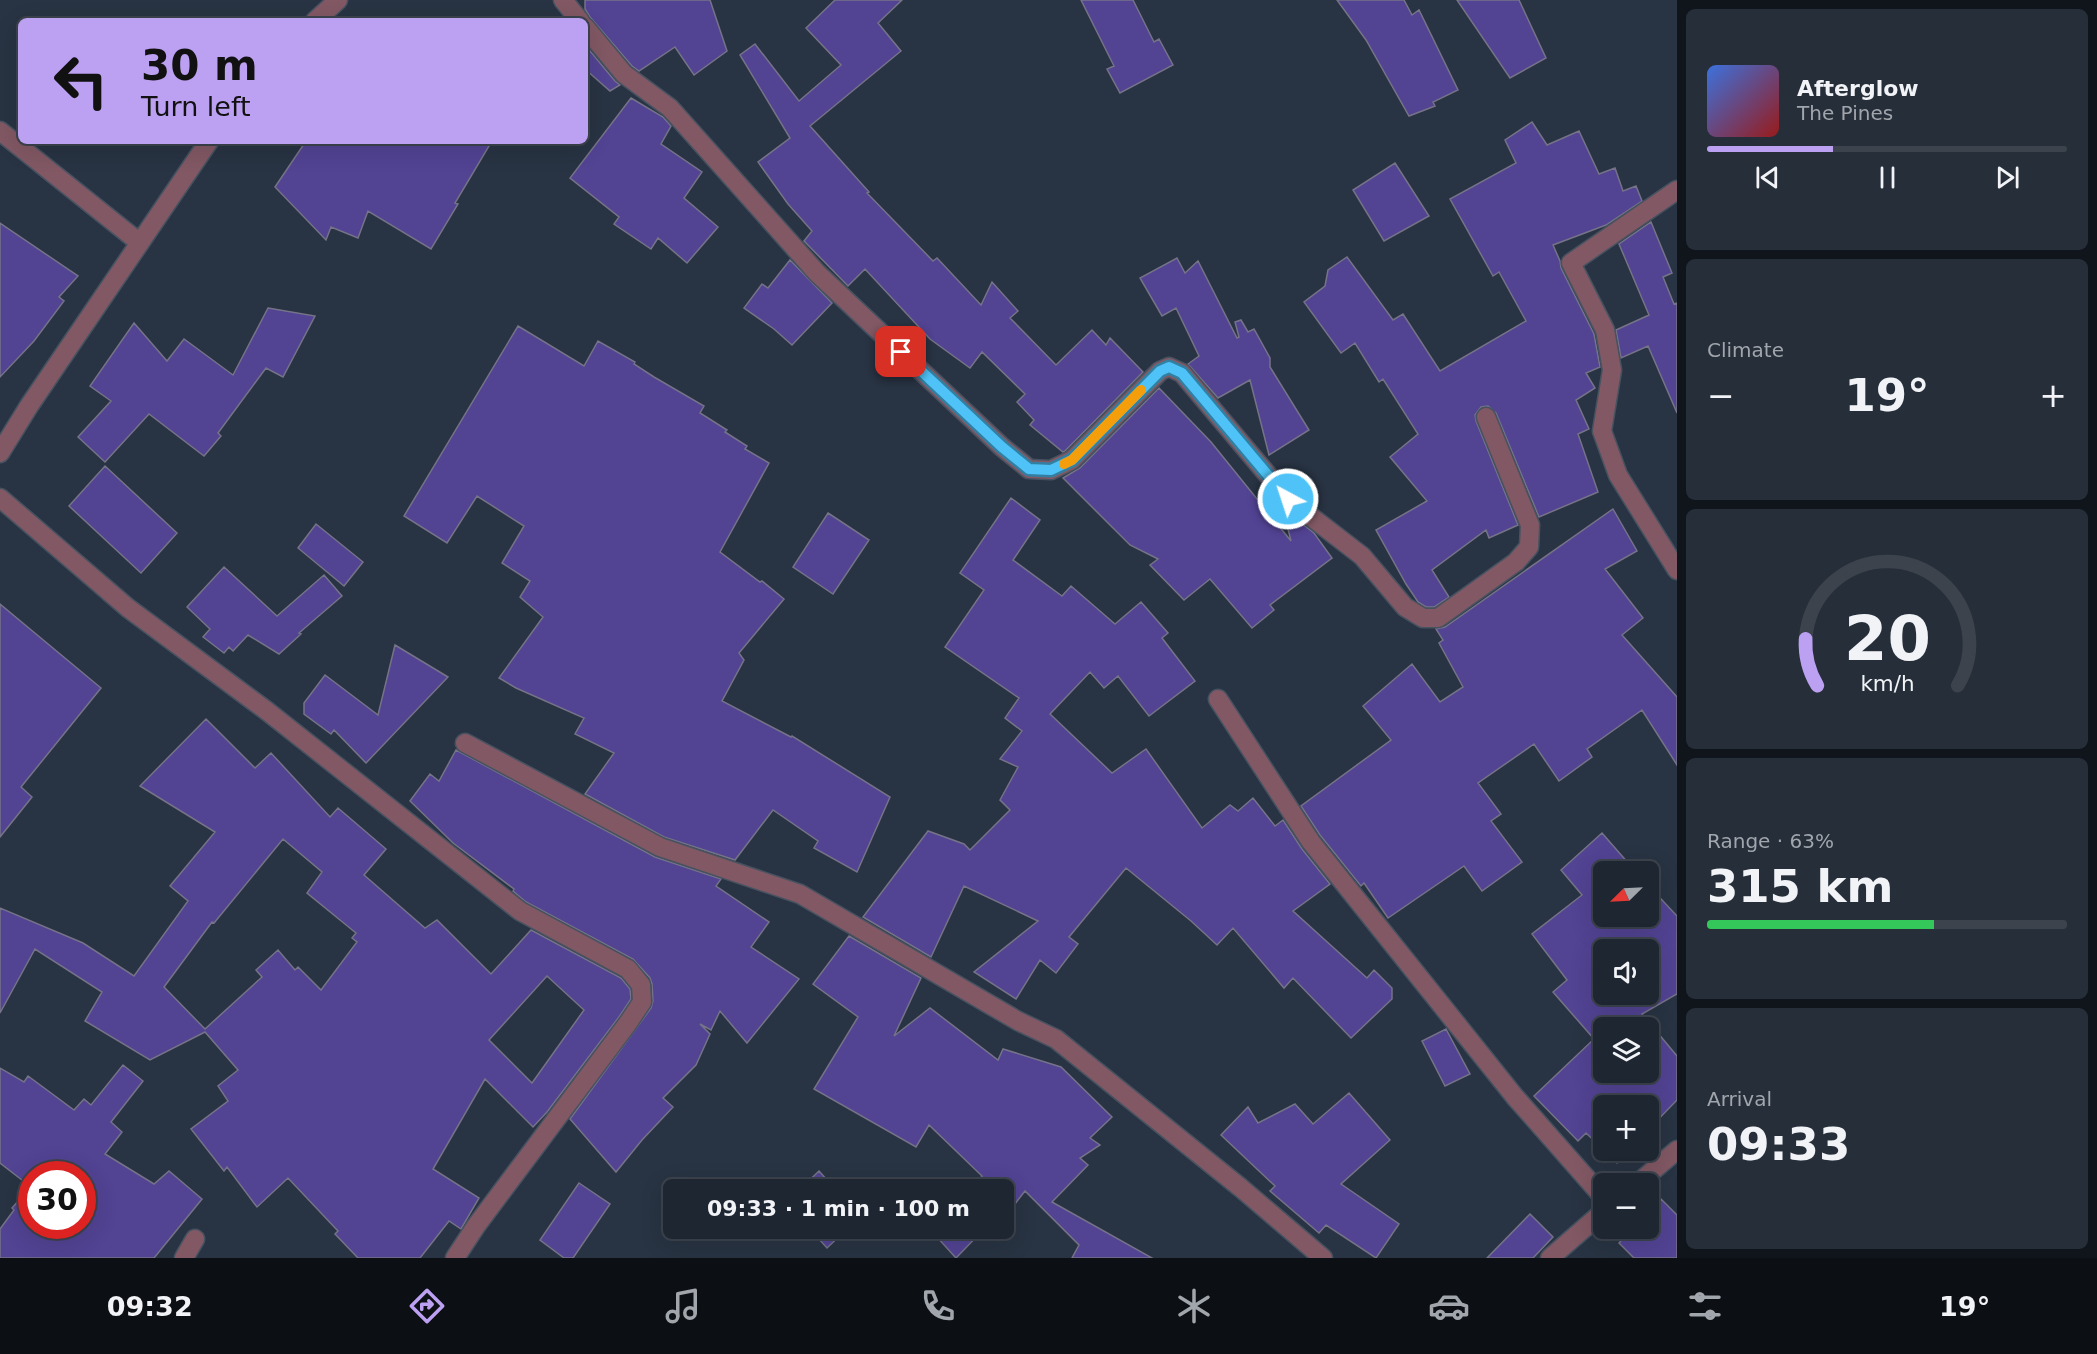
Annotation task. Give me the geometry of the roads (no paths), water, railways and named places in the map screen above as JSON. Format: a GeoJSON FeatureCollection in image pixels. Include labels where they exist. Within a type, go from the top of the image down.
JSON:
{"type":"FeatureCollection","features":[{"type":"Feature","properties":{"kind":"street"},"geometry":{"type":"LineString","coordinates":[[318,18],[338,0]]}},
{"type":"Feature","properties":{"kind":"street"},"geometry":{"type":"LineString","coordinates":[[563,0],[578,18]]}},
{"type":"Feature","properties":{"kind":"street"},"geometry":{"type":"LineString","coordinates":[[588,31],[624,74],[670,108],[817,273],[1002,447],[1029,469],[1051,470],[1072,460],[1160,371],[1169,367],[1182,373],[1288,499],[1362,556],[1405,607],[1423,618],[1438,618],[1516,562],[1529,547],[1530,525],[1486,417]]}},
{"type":"Feature","properties":{"kind":"street"},"geometry":{"type":"LineString","coordinates":[[0,131],[140,243]]}},
{"type":"Feature","properties":{"kind":"street"},"geometry":{"type":"LineString","coordinates":[[0,453],[28,406],[207,144]]}},
{"type":"Feature","properties":{"kind":"street"},"geometry":{"type":"LineString","coordinates":[[1677,190],[1572,263],[1605,330],[1611,370],[1602,431],[1618,475],[1677,570]]}},
{"type":"Feature","properties":{"kind":"street"},"geometry":{"type":"LineString","coordinates":[[0,498],[128,608],[267,711],[520,911],[628,969],[641,985],[642,1002],[628,1023],[476,1226],[455,1258]]}},
{"type":"Feature","properties":{"kind":"street"},"geometry":{"type":"LineString","coordinates":[[1218,699],[1311,842],[1515,1097],[1593,1186]]}},
{"type":"Feature","properties":{"kind":"street"},"geometry":{"type":"LineString","coordinates":[[465,743],[660,847],[800,894],[1018,1021],[1056,1039],[1241,1188],[1323,1258]]}},
{"type":"Feature","properties":{"kind":"street"},"geometry":{"type":"LineString","coordinates":[[1650,1173],[1677,1150]]}},
{"type":"Feature","properties":{"kind":"street"},"geometry":{"type":"LineString","coordinates":[[1550,1258],[1593,1221]]}},
{"type":"Feature","properties":{"kind":"street"},"geometry":{"type":"LineString","coordinates":[[184,1258],[195,1239]]}}]}
